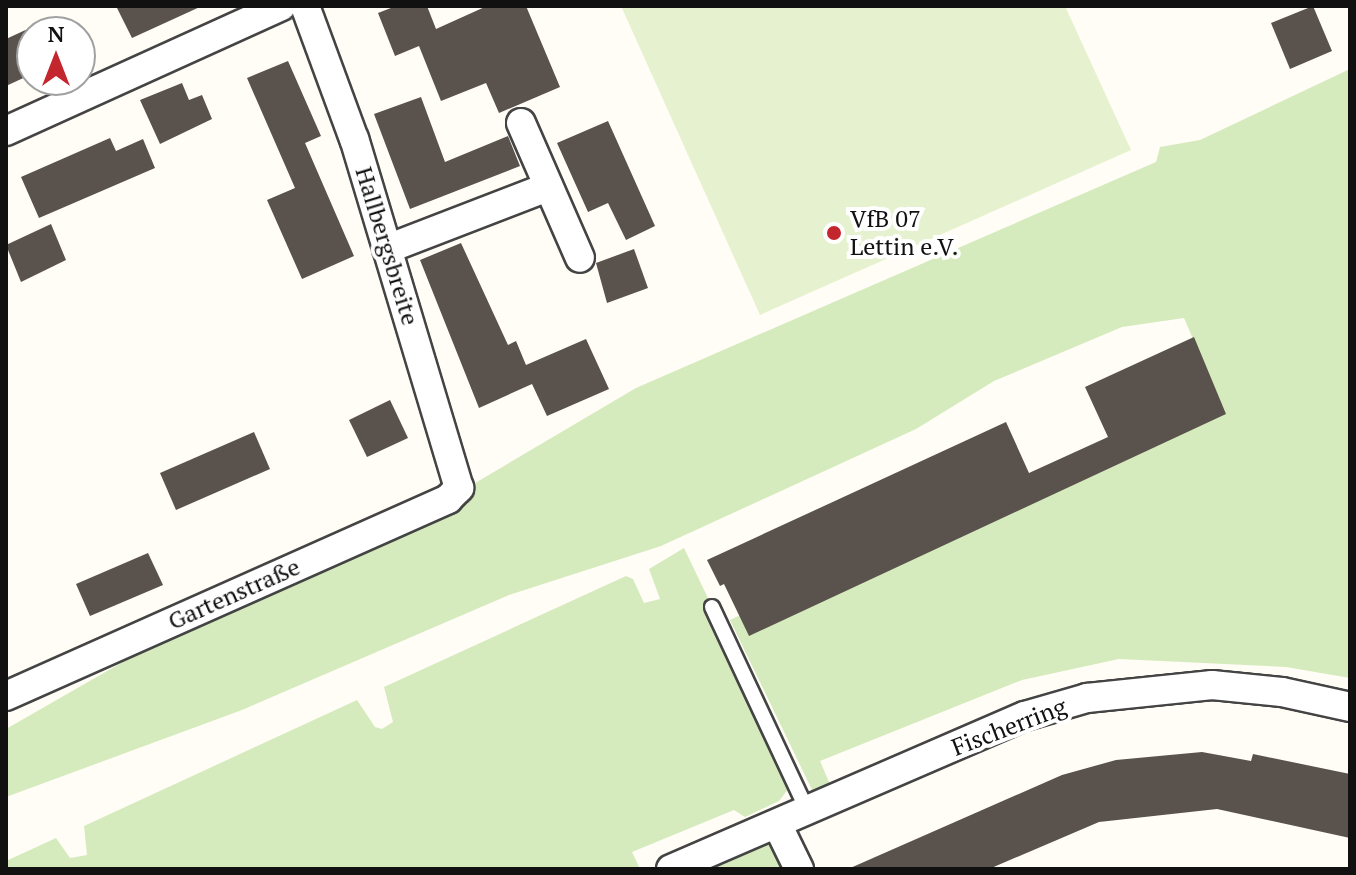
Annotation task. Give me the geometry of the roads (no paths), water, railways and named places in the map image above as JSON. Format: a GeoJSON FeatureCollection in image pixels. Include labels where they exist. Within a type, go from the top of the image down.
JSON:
{"type":"FeatureCollection","features":[{"type":"Feature","properties":{"kind":"street"},"geometry":{"type":"LineString","coordinates":[[6,131],[281,6]]}},
{"type":"Feature","properties":{"kind":"street","name":"Hallbergsbreite"},"geometry":{"type":"LineString","coordinates":[[305,6],[387,249],[459,488]]}},
{"type":"Feature","properties":{"kind":"street"},"geometry":{"type":"LineString","coordinates":[[521,123],[580,258]]}},
{"type":"Feature","properties":{"kind":"street"},"geometry":{"type":"LineString","coordinates":[[387,249],[548,187]]}},
{"type":"Feature","properties":{"kind":"street","name":"Gartenstraße"},"geometry":{"type":"LineString","coordinates":[[6,696],[448,499],[459,488]]}},
{"type":"Feature","properties":{"kind":"street","name":"Fischerring"},"geometry":{"type":"LineString","coordinates":[[671,869],[778,826],[1025,716],[1087,698],[1212,685],[1282,692],[1350,707]]}},
{"type":"Feature","properties":{"kind":"street"},"geometry":{"type":"LineString","coordinates":[[778,826],[799,869]]}},
{"type":"Feature","properties":{"kind":"lane"},"geometry":{"type":"LineString","coordinates":[[712,607],[808,812]]}},
{"type":"Feature","properties":{"kind":"place","name":"VfB 07 Lettin e.V."},"geometry":{"type":"Point","coordinates":[834,233]}}]}
